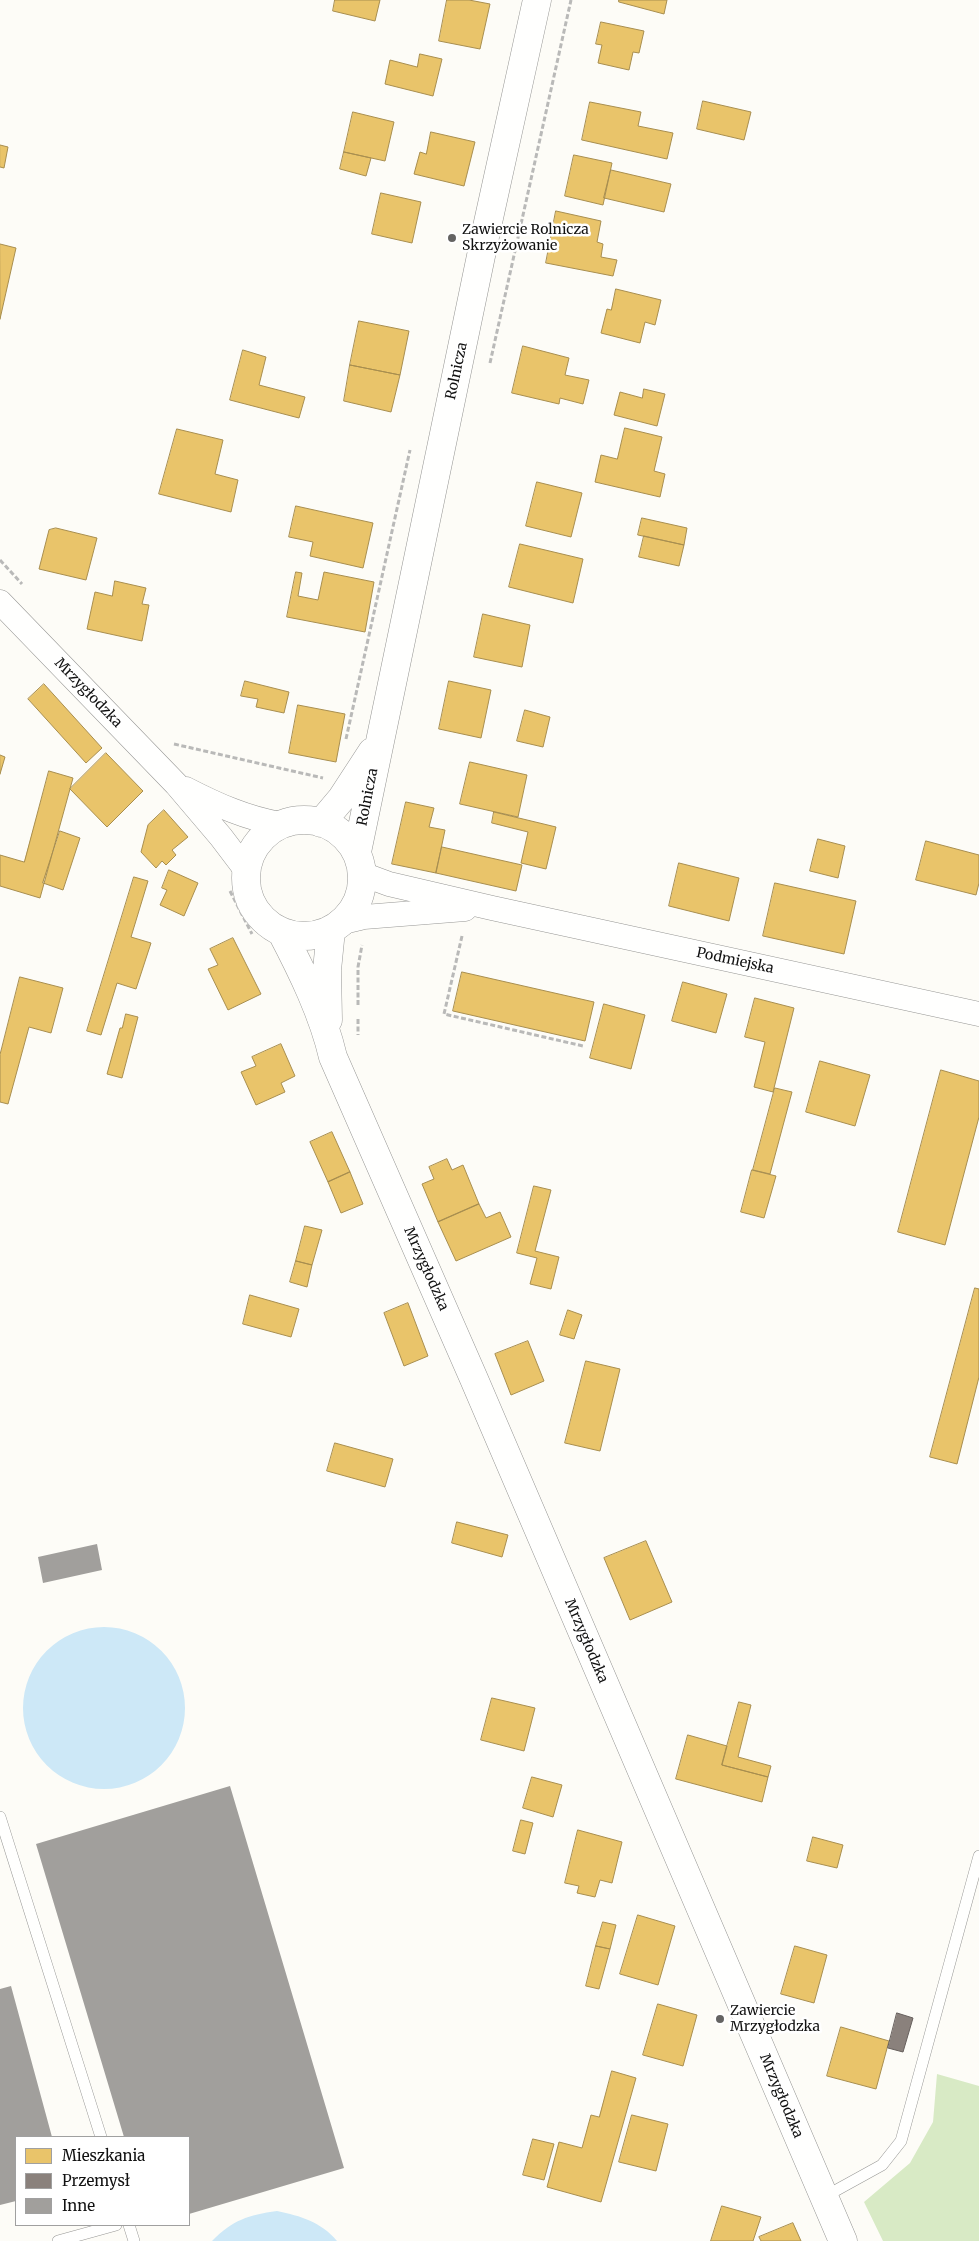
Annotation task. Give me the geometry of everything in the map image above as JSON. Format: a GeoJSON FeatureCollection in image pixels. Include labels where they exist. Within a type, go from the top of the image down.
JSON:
{"type":"FeatureCollection","features":[{"type":"Feature","properties":{"kind":"street","name":"Rolnicza"},"geometry":{"type":"LineString","coordinates":[[359,863],[378,742],[537,0]]}},
{"type":"Feature","properties":{"kind":"street","name":"Mrzygłodzka"},"geometry":{"type":"LineString","coordinates":[[0,602],[176,784],[225,842],[237,878]]}},
{"type":"Feature","properties":{"kind":"street","name":"Rolnicza"},"geometry":{"type":"LineString","coordinates":[[321,823],[342,798],[378,742]]}},
{"type":"Feature","properties":{"kind":"street","name":"Mrzygłodzka"},"geometry":{"type":"LineString","coordinates":[[176,784],[231,811],[254,819],[280,824]]}},
{"type":"Feature","properties":{"kind":"street"},"geometry":{"type":"LineString","coordinates":[[298,820],[321,823],[333,828],[348,839],[359,863],[361,891],[355,908],[337,926],[306,937],[281,931],[268,924],[254,909],[246,890],[237,878],[252,851],[265,834],[280,824],[298,820]]}},
{"type":"Feature","properties":{"kind":"street","name":"Podmiejska"},"geometry":{"type":"LineString","coordinates":[[359,863],[389,884],[979,1014]]}},
{"type":"Feature","properties":{"kind":"street","name":"Podmiejska"},"geometry":{"type":"LineString","coordinates":[[337,926],[364,917],[492,908]]}},
{"type":"Feature","properties":{"kind":"street","name":"Mrzygłodzka"},"geometry":{"type":"LineString","coordinates":[[330,1041],[327,970],[337,926]]}},
{"type":"Feature","properties":{"kind":"street","name":"Mrzygłodzka"},"geometry":{"type":"LineString","coordinates":[[281,931],[305,981],[330,1041],[334,1057],[843,2241]]}},
{"type":"Feature","properties":{"kind":"lane"},"geometry":{"type":"LineString","coordinates":[[0,1817],[102,2136]]}},
{"type":"Feature","properties":{"kind":"lane"},"geometry":{"type":"LineString","coordinates":[[824,2197],[882,2165],[901,2141],[979,1856]]}},
{"type":"Feature","properties":{"kind":"lane"},"geometry":{"type":"LineString","coordinates":[[58,2241],[112,2226]]}},
{"type":"Feature","properties":{"kind":"lane"},"geometry":{"type":"LineString","coordinates":[[129,2226],[134,2241]]}},
{"type":"Feature","properties":{"kind":"path"},"geometry":{"type":"LineString","coordinates":[[489,364],[571,0]]}},
{"type":"Feature","properties":{"kind":"path"},"geometry":{"type":"LineString","coordinates":[[0,560],[26,588]]}},
{"type":"Feature","properties":{"kind":"path"},"geometry":{"type":"LineString","coordinates":[[170,743],[326,779]]}},
{"type":"Feature","properties":{"kind":"path"},"geometry":{"type":"LineString","coordinates":[[237,878],[254,939]]}},
{"type":"Feature","properties":{"kind":"path"},"geometry":{"type":"LineString","coordinates":[[463,932],[444,1014],[583,1046]]}},
{"type":"Feature","properties":{"kind":"green space"},"geometry":{"type":"Polygon","coordinates":[[[937,2074],[979,2086],[979,2241],[883,2241],[864,2202],[910,2163],[933,2122],[937,2074]]]}},
{"type":"Feature","properties":{"kind":"water"},"geometry":{"type":"Polygon","coordinates":[[[112,1627],[128,1630],[142,1636],[162,1650],[172,1663],[182,1684],[185,1708],[182,1732],[172,1753],[162,1766],[149,1776],[128,1786],[96,1789],[80,1786],[66,1780],[52,1771],[41,1760],[26,1732],[23,1700],[26,1684],[32,1670],[41,1656],[52,1645],[80,1630],[112,1627]]]}},
{"type":"Feature","properties":{"kind":"water"},"geometry":{"type":"Polygon","coordinates":[[[277,2211],[317,2224],[337,2241],[212,2241],[234,2223],[258,2214],[277,2211]]]}},
{"type":"Feature","properties":{"kind":"building: Mieszkania"},"geometry":{"type":"Polygon","coordinates":[[[335,0],[380,0],[375,21],[333,11],[335,0]]]}},
{"type":"Feature","properties":{"kind":"building: Mieszkania"},"geometry":{"type":"Polygon","coordinates":[[[447,0],[469,0],[490,4],[480,49],[439,41],[447,0]]]}},
{"type":"Feature","properties":{"kind":"building: Mieszkania"},"geometry":{"type":"Polygon","coordinates":[[[619,0],[667,0],[664,14],[619,2],[619,0]]]}},
{"type":"Feature","properties":{"kind":"building: Mieszkania"},"geometry":{"type":"Polygon","coordinates":[[[601,22],[644,31],[639,53],[633,52],[629,70],[598,63],[602,45],[596,44],[601,22]]]}},
{"type":"Feature","properties":{"kind":"building: Mieszkania"},"geometry":{"type":"Polygon","coordinates":[[[420,54],[442,59],[433,96],[385,84],[390,60],[417,67],[420,54]]]}},
{"type":"Feature","properties":{"kind":"building: Mieszkania"},"geometry":{"type":"Polygon","coordinates":[[[703,101],[751,112],[744,140],[697,129],[703,101]]]}},
{"type":"Feature","properties":{"kind":"building: Mieszkania"},"geometry":{"type":"Polygon","coordinates":[[[590,102],[641,112],[638,126],[673,133],[667,159],[582,140],[590,102]]]}},
{"type":"Feature","properties":{"kind":"building: Mieszkania"},"geometry":{"type":"Polygon","coordinates":[[[353,112],[394,122],[385,161],[344,152],[353,112]]]}},
{"type":"Feature","properties":{"kind":"building: Mieszkania"},"geometry":{"type":"Polygon","coordinates":[[[431,132],[475,142],[464,186],[414,174],[420,152],[426,154],[431,132]]]}},
{"type":"Feature","properties":{"kind":"building: Mieszkania"},"geometry":{"type":"Polygon","coordinates":[[[0,145],[8,147],[4,168],[0,167],[0,145]]]}},
{"type":"Feature","properties":{"kind":"building: Mieszkania"},"geometry":{"type":"Polygon","coordinates":[[[344,152],[371,158],[366,176],[340,169],[344,152]]]}},
{"type":"Feature","properties":{"kind":"building: Mieszkania"},"geometry":{"type":"Polygon","coordinates":[[[574,155],[612,163],[603,205],[565,196],[574,155]]]}},
{"type":"Feature","properties":{"kind":"building: Mieszkania"},"geometry":{"type":"Polygon","coordinates":[[[611,170],[671,184],[664,212],[604,198],[611,170]]]}},
{"type":"Feature","properties":{"kind":"building: Mieszkania"},"geometry":{"type":"Polygon","coordinates":[[[381,193],[421,202],[412,243],[372,234],[381,193]]]}},
{"type":"Feature","properties":{"kind":"building: Mieszkania"},"geometry":{"type":"Polygon","coordinates":[[[556,211],[601,221],[597,242],[603,244],[601,257],[617,260],[613,276],[546,263],[556,211]]]}},
{"type":"Feature","properties":{"kind":"building: Mieszkania"},"geometry":{"type":"Polygon","coordinates":[[[0,244],[16,248],[0,319],[0,244]]]}},
{"type":"Feature","properties":{"kind":"building: Mieszkania"},"geometry":{"type":"Polygon","coordinates":[[[616,289],[661,300],[655,325],[645,322],[640,343],[601,333],[607,309],[611,310],[616,289]]]}},
{"type":"Feature","properties":{"kind":"building: Mieszkania"},"geometry":{"type":"Polygon","coordinates":[[[359,321],[409,331],[400,375],[350,365],[359,321]]]}},
{"type":"Feature","properties":{"kind":"building: Mieszkania"},"geometry":{"type":"Polygon","coordinates":[[[523,346],[569,358],[565,375],[589,380],[583,404],[560,398],[559,404],[512,393],[523,346]]]}},
{"type":"Feature","properties":{"kind":"building: Mieszkania"},"geometry":{"type":"Polygon","coordinates":[[[243,350],[266,357],[259,385],[305,397],[299,418],[230,400],[243,350]]]}},
{"type":"Feature","properties":{"kind":"building: Mieszkania"},"geometry":{"type":"Polygon","coordinates":[[[350,365],[400,375],[391,412],[344,401],[350,365]]]}},
{"type":"Feature","properties":{"kind":"building: Mieszkania"},"geometry":{"type":"Polygon","coordinates":[[[644,389],[665,394],[657,426],[614,415],[620,392],[642,398],[644,389]]]}},
{"type":"Feature","properties":{"kind":"building: Mieszkania"},"geometry":{"type":"Polygon","coordinates":[[[625,428],[662,437],[654,471],[665,474],[660,497],[595,482],[601,455],[617,459],[625,428]]]}},
{"type":"Feature","properties":{"kind":"building: Mieszkania"},"geometry":{"type":"Polygon","coordinates":[[[177,429],[223,440],[215,474],[238,480],[231,512],[159,494],[177,429]]]}},
{"type":"Feature","properties":{"kind":"building: Mieszkania"},"geometry":{"type":"Polygon","coordinates":[[[537,482],[582,493],[571,537],[526,526],[537,482]]]}},
{"type":"Feature","properties":{"kind":"building: Mieszkania"},"geometry":{"type":"Polygon","coordinates":[[[296,506],[373,523],[363,568],[310,556],[313,542],[289,537],[296,506]]]}},
{"type":"Feature","properties":{"kind":"building: Mieszkania"},"geometry":{"type":"Polygon","coordinates":[[[642,518],[687,528],[684,545],[638,535],[642,518]]]}},
{"type":"Feature","properties":{"kind":"building: Mieszkania"},"geometry":{"type":"Polygon","coordinates":[[[56,528],[97,538],[86,580],[39,569],[49,530],[56,528]]]}},
{"type":"Feature","properties":{"kind":"building: Mieszkania"},"geometry":{"type":"Polygon","coordinates":[[[644,536],[684,545],[679,566],[639,557],[644,536]]]}},
{"type":"Feature","properties":{"kind":"building: Mieszkania"},"geometry":{"type":"Polygon","coordinates":[[[520,544],[583,559],[573,603],[509,587],[520,544]]]}},
{"type":"Feature","properties":{"kind":"building: Mieszkania"},"geometry":{"type":"Polygon","coordinates":[[[296,572],[302,573],[298,596],[318,600],[324,572],[374,582],[365,632],[287,617],[296,572]]]}},
{"type":"Feature","properties":{"kind":"building: Mieszkania"},"geometry":{"type":"Polygon","coordinates":[[[115,581],[146,588],[142,604],[149,605],[142,641],[87,629],[95,592],[112,596],[115,581]]]}},
{"type":"Feature","properties":{"kind":"building: Mieszkania"},"geometry":{"type":"Polygon","coordinates":[[[483,614],[530,625],[522,667],[474,657],[483,614]]]}},
{"type":"Feature","properties":{"kind":"building: Mieszkania"},"geometry":{"type":"Polygon","coordinates":[[[245,681],[289,692],[284,713],[256,707],[258,699],[241,696],[245,681]]]}},
{"type":"Feature","properties":{"kind":"building: Mieszkania"},"geometry":{"type":"Polygon","coordinates":[[[449,681],[491,690],[481,738],[439,729],[449,681]]]}},
{"type":"Feature","properties":{"kind":"building: Mieszkania"},"geometry":{"type":"Polygon","coordinates":[[[44,684],[102,748],[86,763],[28,699],[44,684]]]}},
{"type":"Feature","properties":{"kind":"building: Mieszkania"},"geometry":{"type":"Polygon","coordinates":[[[298,705],[345,714],[336,762],[289,753],[298,705]]]}},
{"type":"Feature","properties":{"kind":"building: Mieszkania"},"geometry":{"type":"Polygon","coordinates":[[[525,710],[550,717],[543,747],[517,741],[525,710]]]}},
{"type":"Feature","properties":{"kind":"building: Mieszkania"},"geometry":{"type":"Polygon","coordinates":[[[106,753],[143,791],[107,827],[70,789],[106,753]]]}},
{"type":"Feature","properties":{"kind":"building: Mieszkania"},"geometry":{"type":"Polygon","coordinates":[[[0,755],[5,757],[0,774],[0,755]]]}},
{"type":"Feature","properties":{"kind":"building: Mieszkania"},"geometry":{"type":"Polygon","coordinates":[[[470,762],[527,775],[518,817],[460,804],[470,762]]]}},
{"type":"Feature","properties":{"kind":"building: Mieszkania"},"geometry":{"type":"Polygon","coordinates":[[[49,771],[73,778],[40,898],[0,886],[0,855],[24,862],[49,771]]]}},
{"type":"Feature","properties":{"kind":"building: Mieszkania"},"geometry":{"type":"Polygon","coordinates":[[[406,802],[434,808],[429,827],[445,830],[436,873],[392,864],[406,802]]]}},
{"type":"Feature","properties":{"kind":"building: Mieszkania"},"geometry":{"type":"Polygon","coordinates":[[[164,810],[188,837],[172,850],[176,855],[166,865],[162,861],[156,868],[141,852],[148,825],[164,810]]]}},
{"type":"Feature","properties":{"kind":"building: Mieszkania"},"geometry":{"type":"Polygon","coordinates":[[[494,812],[556,827],[546,869],[521,863],[528,832],[492,823],[494,812]]]}},
{"type":"Feature","properties":{"kind":"building: Mieszkania"},"geometry":{"type":"Polygon","coordinates":[[[60,831],[80,838],[63,890],[43,883],[60,831]]]}},
{"type":"Feature","properties":{"kind":"building: Mieszkania"},"geometry":{"type":"Polygon","coordinates":[[[818,839],[845,846],[838,878],[810,871],[818,839]]]}},
{"type":"Feature","properties":{"kind":"building: Mieszkania"},"geometry":{"type":"Polygon","coordinates":[[[926,841],[979,855],[979,883],[976,895],[916,880],[926,841]]]}},
{"type":"Feature","properties":{"kind":"building: Mieszkania"},"geometry":{"type":"Polygon","coordinates":[[[442,847],[522,865],[516,891],[436,873],[442,847]]]}},
{"type":"Feature","properties":{"kind":"building: Mieszkania"},"geometry":{"type":"Polygon","coordinates":[[[679,863],[739,878],[729,921],[669,906],[679,863]]]}},
{"type":"Feature","properties":{"kind":"building: Mieszkania"},"geometry":{"type":"Polygon","coordinates":[[[169,870],[198,883],[184,916],[160,905],[167,890],[162,888],[169,870]]]}},
{"type":"Feature","properties":{"kind":"building: Mieszkania"},"geometry":{"type":"Polygon","coordinates":[[[134,877],[148,881],[131,937],[151,943],[136,989],[117,983],[101,1035],[87,1031],[134,877]]]}},
{"type":"Feature","properties":{"kind":"building: Mieszkania"},"geometry":{"type":"Polygon","coordinates":[[[775,883],[856,901],[844,954],[763,936],[775,883]]]}},
{"type":"Feature","properties":{"kind":"building: Mieszkania"},"geometry":{"type":"Polygon","coordinates":[[[233,938],[261,994],[228,1010],[208,969],[218,965],[210,949],[233,938]]]}},
{"type":"Feature","properties":{"kind":"building: Mieszkania"},"geometry":{"type":"Polygon","coordinates":[[[462,972],[594,1002],[585,1041],[453,1011],[462,972]]]}},
{"type":"Feature","properties":{"kind":"building: Mieszkania"},"geometry":{"type":"Polygon","coordinates":[[[20,977],[63,988],[51,1033],[29,1027],[8,1104],[0,1102],[0,1055],[20,977]]]}},
{"type":"Feature","properties":{"kind":"building: Mieszkania"},"geometry":{"type":"Polygon","coordinates":[[[683,982],[727,994],[716,1033],[672,1021],[683,982]]]}},
{"type":"Feature","properties":{"kind":"building: Mieszkania"},"geometry":{"type":"Polygon","coordinates":[[[755,998],[794,1008],[773,1092],[754,1087],[765,1042],[745,1037],[755,998]]]}},
{"type":"Feature","properties":{"kind":"building: Mieszkania"},"geometry":{"type":"Polygon","coordinates":[[[604,1004],[645,1015],[631,1069],[590,1058],[604,1004]]]}},
{"type":"Feature","properties":{"kind":"building: Mieszkania"},"geometry":{"type":"Polygon","coordinates":[[[126,1014],[138,1017],[122,1078],[107,1074],[126,1014]]]}},
{"type":"Feature","properties":{"kind":"building: Mieszkania"},"geometry":{"type":"Polygon","coordinates":[[[281,1044],[295,1076],[281,1083],[285,1092],[256,1105],[241,1072],[256,1066],[252,1057],[281,1044]]]}},
{"type":"Feature","properties":{"kind":"building: Mieszkania"},"geometry":{"type":"Polygon","coordinates":[[[820,1061],[870,1075],[855,1126],[806,1112],[820,1061]]]}},
{"type":"Feature","properties":{"kind":"building: Mieszkania"},"geometry":{"type":"Polygon","coordinates":[[[941,1070],[979,1081],[979,1117],[945,1245],[898,1232],[941,1070]]]}},
{"type":"Feature","properties":{"kind":"building: Mieszkania"},"geometry":{"type":"Polygon","coordinates":[[[775,1088],[792,1092],[770,1174],[753,1170],[775,1088]]]}},
{"type":"Feature","properties":{"kind":"building: Mieszkania"},"geometry":{"type":"Polygon","coordinates":[[[332,1132],[350,1172],[328,1182],[310,1142],[332,1132]]]}},
{"type":"Feature","properties":{"kind":"building: Mieszkania"},"geometry":{"type":"Polygon","coordinates":[[[447,1159],[452,1170],[463,1165],[479,1204],[438,1222],[422,1184],[434,1179],[429,1167],[447,1159]]]}},
{"type":"Feature","properties":{"kind":"building: Mieszkania"},"geometry":{"type":"Polygon","coordinates":[[[752,1170],[776,1176],[764,1218],[741,1212],[752,1170]]]}},
{"type":"Feature","properties":{"kind":"building: Mieszkania"},"geometry":{"type":"Polygon","coordinates":[[[350,1172],[363,1204],[341,1213],[328,1182],[350,1172]]]}},
{"type":"Feature","properties":{"kind":"building: Mieszkania"},"geometry":{"type":"Polygon","coordinates":[[[534,1186],[551,1190],[535,1251],[559,1257],[551,1289],[530,1284],[537,1258],[517,1253],[534,1186]]]}},
{"type":"Feature","properties":{"kind":"building: Mieszkania"},"geometry":{"type":"Polygon","coordinates":[[[479,1204],[486,1218],[500,1212],[511,1237],[456,1261],[438,1222],[479,1204]]]}},
{"type":"Feature","properties":{"kind":"building: Mieszkania"},"geometry":{"type":"Polygon","coordinates":[[[305,1226],[322,1230],[312,1265],[296,1261],[305,1226]]]}},
{"type":"Feature","properties":{"kind":"building: Mieszkania"},"geometry":{"type":"Polygon","coordinates":[[[296,1261],[312,1265],[307,1287],[290,1282],[296,1261]]]}},
{"type":"Feature","properties":{"kind":"building: Mieszkania"},"geometry":{"type":"Polygon","coordinates":[[[975,1288],[979,1289],[979,1377],[957,1464],[930,1457],[975,1288]]]}},
{"type":"Feature","properties":{"kind":"building: Mieszkania"},"geometry":{"type":"Polygon","coordinates":[[[250,1295],[299,1309],[291,1337],[243,1324],[250,1295]]]}},
{"type":"Feature","properties":{"kind":"building: Mieszkania"},"geometry":{"type":"Polygon","coordinates":[[[408,1303],[428,1356],[404,1366],[384,1313],[408,1303]]]}},
{"type":"Feature","properties":{"kind":"building: Mieszkania"},"geometry":{"type":"Polygon","coordinates":[[[568,1310],[582,1315],[574,1339],[560,1335],[568,1310]]]}},
{"type":"Feature","properties":{"kind":"building: Mieszkania"},"geometry":{"type":"Polygon","coordinates":[[[528,1341],[544,1381],[511,1395],[495,1354],[528,1341]]]}},
{"type":"Feature","properties":{"kind":"building: Mieszkania"},"geometry":{"type":"Polygon","coordinates":[[[586,1361],[620,1369],[600,1451],[565,1443],[586,1361]]]}},
{"type":"Feature","properties":{"kind":"building: Mieszkania"},"geometry":{"type":"Polygon","coordinates":[[[335,1443],[393,1459],[385,1487],[327,1471],[335,1443]]]}},
{"type":"Feature","properties":{"kind":"building: Mieszkania"},"geometry":{"type":"Polygon","coordinates":[[[457,1522],[508,1535],[502,1557],[452,1543],[457,1522]]]}},
{"type":"Feature","properties":{"kind":"building: Mieszkania"},"geometry":{"type":"Polygon","coordinates":[[[646,1541],[672,1602],[630,1620],[604,1558],[646,1541]]]}},
{"type":"Feature","properties":{"kind":"building: Mieszkania"},"geometry":{"type":"Polygon","coordinates":[[[492,1698],[535,1708],[524,1751],[481,1740],[492,1698]]]}},
{"type":"Feature","properties":{"kind":"building: Mieszkania"},"geometry":{"type":"Polygon","coordinates":[[[739,1702],[751,1705],[738,1757],[771,1766],[768,1777],[722,1765],[739,1702]]]}},
{"type":"Feature","properties":{"kind":"building: Mieszkania"},"geometry":{"type":"Polygon","coordinates":[[[688,1735],[727,1746],[722,1765],[768,1777],[762,1802],[676,1779],[688,1735]]]}},
{"type":"Feature","properties":{"kind":"building: Mieszkania"},"geometry":{"type":"Polygon","coordinates":[[[532,1777],[562,1785],[553,1817],[523,1808],[532,1777]]]}},
{"type":"Feature","properties":{"kind":"building: Mieszkania"},"geometry":{"type":"Polygon","coordinates":[[[521,1820],[533,1823],[525,1854],[513,1851],[521,1820]]]}},
{"type":"Feature","properties":{"kind":"building: Mieszkania"},"geometry":{"type":"Polygon","coordinates":[[[578,1830],[622,1842],[612,1883],[600,1880],[595,1897],[577,1893],[579,1886],[565,1883],[578,1830]]]}},
{"type":"Feature","properties":{"kind":"building: Mieszkania"},"geometry":{"type":"Polygon","coordinates":[[[813,1837],[843,1845],[837,1868],[807,1861],[813,1837]]]}},
{"type":"Feature","properties":{"kind":"building: Mieszkania"},"geometry":{"type":"Polygon","coordinates":[[[638,1915],[675,1926],[658,1985],[620,1974],[638,1915]]]}},
{"type":"Feature","properties":{"kind":"building: Mieszkania"},"geometry":{"type":"Polygon","coordinates":[[[603,1922],[616,1925],[610,1949],[596,1946],[603,1922]]]}},
{"type":"Feature","properties":{"kind":"building: Mieszkania"},"geometry":{"type":"Polygon","coordinates":[[[596,1946],[610,1949],[599,1989],[586,1986],[596,1946]]]}},
{"type":"Feature","properties":{"kind":"building: Mieszkania"},"geometry":{"type":"Polygon","coordinates":[[[795,1946],[827,1955],[814,2003],[781,1994],[795,1946]]]}},
{"type":"Feature","properties":{"kind":"building: Mieszkania"},"geometry":{"type":"Polygon","coordinates":[[[658,2004],[697,2015],[683,2066],[643,2055],[658,2004]]]}},
{"type":"Feature","properties":{"kind":"building: Mieszkania"},"geometry":{"type":"Polygon","coordinates":[[[841,2027],[889,2041],[876,2089],[827,2076],[841,2027]]]}},
{"type":"Feature","properties":{"kind":"building: Mieszkania"},"geometry":{"type":"Polygon","coordinates":[[[612,2071],[636,2078],[601,2202],[547,2187],[559,2142],[582,2148],[591,2115],[599,2117],[612,2071]]]}},
{"type":"Feature","properties":{"kind":"building: Mieszkania"},"geometry":{"type":"Polygon","coordinates":[[[632,2115],[668,2124],[656,2171],[619,2162],[632,2115]]]}},
{"type":"Feature","properties":{"kind":"building: Mieszkania"},"geometry":{"type":"Polygon","coordinates":[[[533,2139],[554,2144],[544,2180],[523,2175],[533,2139]]]}},
{"type":"Feature","properties":{"kind":"building: Mieszkania"},"geometry":{"type":"Polygon","coordinates":[[[722,2206],[761,2217],[753,2241],[711,2241],[722,2206]]]}},
{"type":"Feature","properties":{"kind":"building: Mieszkania"},"geometry":{"type":"Polygon","coordinates":[[[793,2223],[801,2241],[761,2241],[759,2237],[793,2223]]]}},
{"type":"Feature","properties":{"kind":"building: Przemysł"},"geometry":{"type":"Polygon","coordinates":[[[897,2013],[913,2018],[903,2052],[888,2048],[897,2013]]]}},
{"type":"Feature","properties":{"kind":"building: Inne"},"geometry":{"type":"Polygon","coordinates":[[[97,1544],[102,1570],[43,1583],[38,1557],[97,1544]]]}},
{"type":"Feature","properties":{"kind":"building: Inne"},"geometry":{"type":"Polygon","coordinates":[[[230,1786],[344,2168],[190,2214],[190,2136],[124,2136],[36,1844],[230,1786]]]}},
{"type":"Feature","properties":{"kind":"building: Inne"},"geometry":{"type":"Polygon","coordinates":[[[11,1986],[52,2136],[15,2136],[15,2201],[0,2205],[0,1989],[11,1986]]]}},
{"type":"Feature","properties":{"kind":"place","name":"Zawiercie Rolnicza Skrzyżowanie"},"geometry":{"type":"Point","coordinates":[452,238]}},
{"type":"Feature","properties":{"kind":"place","name":"Zawiercie Mrzygłodzka"},"geometry":{"type":"Point","coordinates":[720,2019]}}]}
